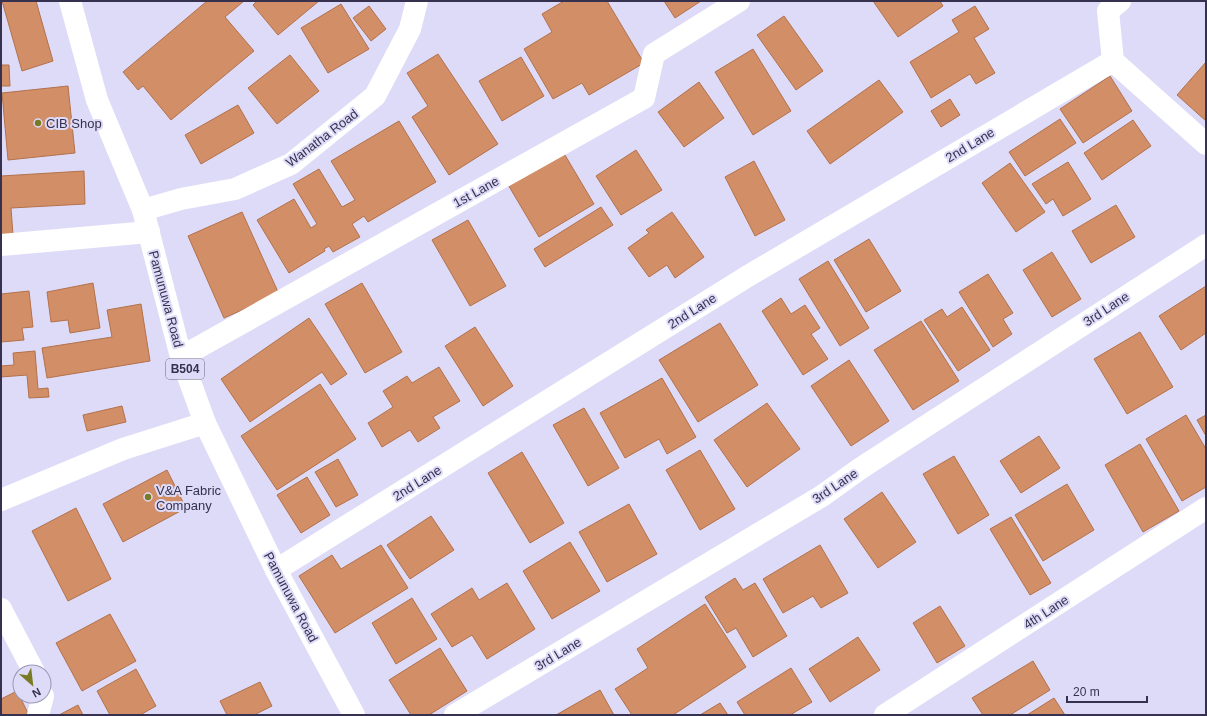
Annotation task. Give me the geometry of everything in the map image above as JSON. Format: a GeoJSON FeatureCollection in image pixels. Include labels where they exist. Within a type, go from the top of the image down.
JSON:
{"type":"FeatureCollection","features":[{"type":"Feature","properties":{"kind":"street","name":"Pamunuwa Road"},"geometry":{"type":"LineString","coordinates":[[70,1],[97,100],[142,210],[181,357],[205,423],[276,570],[354,715]]}},
{"type":"Feature","properties":{"kind":"street","name":"Wanatha Road"},"geometry":{"type":"LineString","coordinates":[[142,210],[181,199],[235,189],[291,164],[375,96],[410,30],[417,1]]}},
{"type":"Feature","properties":{"kind":"street","name":"1st Lane"},"geometry":{"type":"LineString","coordinates":[[181,357],[644,98],[654,54],[739,1]]}},
{"type":"Feature","properties":{"kind":"street"},"geometry":{"type":"LineString","coordinates":[[1111,4],[1113,61],[1206,144]]}},
{"type":"Feature","properties":{"kind":"street","name":"2nd Lane"},"geometry":{"type":"LineString","coordinates":[[276,570],[748,276],[1113,61]]}},
{"type":"Feature","properties":{"kind":"street"},"geometry":{"type":"LineString","coordinates":[[1,245],[149,232]]}},
{"type":"Feature","properties":{"kind":"street","name":"3rd Lane"},"geometry":{"type":"LineString","coordinates":[[455,715],[822,496],[861,468],[1206,244]]}},
{"type":"Feature","properties":{"kind":"street"},"geometry":{"type":"LineString","coordinates":[[1,500],[123,448],[205,423]]}},
{"type":"Feature","properties":{"kind":"street","name":"4th Lane"},"geometry":{"type":"LineString","coordinates":[[885,715],[1206,508]]}},
{"type":"Feature","properties":{"kind":"street"},"geometry":{"type":"LineString","coordinates":[[1,609],[30,664]]}},
{"type":"Feature","properties":{"kind":"street"},"geometry":{"type":"LineString","coordinates":[[38,715],[41,704]]}},
{"type":"Feature","properties":{"kind":"building"},"geometry":{"type":"Polygon","coordinates":[[[2,1],[36,1],[53,61],[22,71],[2,1]]]}},
{"type":"Feature","properties":{"kind":"building"},"geometry":{"type":"Polygon","coordinates":[[[207,1],[244,1],[225,17],[254,51],[171,120],[143,86],[138,90],[123,72],[207,1]]]}},
{"type":"Feature","properties":{"kind":"building"},"geometry":{"type":"Polygon","coordinates":[[[257,1],[319,1],[278,35],[253,5],[257,1]]]}},
{"type":"Feature","properties":{"kind":"building"},"geometry":{"type":"Polygon","coordinates":[[[564,1],[607,1],[644,63],[589,95],[582,83],[553,99],[524,49],[552,32],[542,14],[564,1]]]}},
{"type":"Feature","properties":{"kind":"building"},"geometry":{"type":"Polygon","coordinates":[[[664,1],[701,1],[675,18],[664,1]]]}},
{"type":"Feature","properties":{"kind":"building"},"geometry":{"type":"Polygon","coordinates":[[[873,1],[940,1],[943,6],[898,37],[873,1]]]}},
{"type":"Feature","properties":{"kind":"building"},"geometry":{"type":"Polygon","coordinates":[[[341,4],[369,49],[328,73],[301,28],[341,4]]]}},
{"type":"Feature","properties":{"kind":"building"},"geometry":{"type":"Polygon","coordinates":[[[369,6],[386,29],[371,41],[353,18],[369,6]]]}},
{"type":"Feature","properties":{"kind":"building"},"geometry":{"type":"Polygon","coordinates":[[[975,6],[989,29],[974,38],[995,73],[976,84],[970,74],[931,98],[910,62],[959,32],[952,20],[975,6]]]}},
{"type":"Feature","properties":{"kind":"building"},"geometry":{"type":"Polygon","coordinates":[[[784,16],[823,71],[796,90],[757,35],[784,16]]]}},
{"type":"Feature","properties":{"kind":"building"},"geometry":{"type":"Polygon","coordinates":[[[753,49],[791,111],[753,135],[715,72],[753,49]]]}},
{"type":"Feature","properties":{"kind":"building"},"geometry":{"type":"Polygon","coordinates":[[[438,54],[498,144],[449,175],[412,117],[428,106],[407,73],[438,54]]]}},
{"type":"Feature","properties":{"kind":"building"},"geometry":{"type":"Polygon","coordinates":[[[290,55],[319,91],[277,124],[248,88],[290,55]]]}},
{"type":"Feature","properties":{"kind":"building"},"geometry":{"type":"Polygon","coordinates":[[[521,57],[544,96],[502,121],[479,81],[521,57]]]}},
{"type":"Feature","properties":{"kind":"building"},"geometry":{"type":"Polygon","coordinates":[[[1206,62],[1206,121],[1177,95],[1206,62]]]}},
{"type":"Feature","properties":{"kind":"building"},"geometry":{"type":"Polygon","coordinates":[[[1,65],[9,65],[10,86],[1,86],[1,65]]]}},
{"type":"Feature","properties":{"kind":"building"},"geometry":{"type":"Polygon","coordinates":[[[1110,76],[1132,111],[1083,143],[1060,109],[1110,76]]]}},
{"type":"Feature","properties":{"kind":"building"},"geometry":{"type":"Polygon","coordinates":[[[879,80],[903,112],[830,164],[807,131],[879,80]]]}},
{"type":"Feature","properties":{"kind":"building"},"geometry":{"type":"Polygon","coordinates":[[[699,82],[724,118],[684,147],[658,112],[699,82]]]}},
{"type":"Feature","properties":{"kind":"building","name":"CIB Shop"},"geometry":{"type":"Polygon","coordinates":[[[68,86],[75,153],[8,160],[2,93],[68,86]]]}},
{"type":"Feature","properties":{"kind":"building"},"geometry":{"type":"Polygon","coordinates":[[[950,99],[960,115],[941,127],[931,111],[950,99]]]}},
{"type":"Feature","properties":{"kind":"building"},"geometry":{"type":"Polygon","coordinates":[[[238,105],[254,133],[201,164],[185,135],[238,105]]]}},
{"type":"Feature","properties":{"kind":"building"},"geometry":{"type":"Polygon","coordinates":[[[1060,119],[1076,143],[1025,176],[1009,152],[1060,119]]]}},
{"type":"Feature","properties":{"kind":"building"},"geometry":{"type":"Polygon","coordinates":[[[1133,120],[1151,146],[1102,180],[1084,153],[1133,120]]]}},
{"type":"Feature","properties":{"kind":"building"},"geometry":{"type":"Polygon","coordinates":[[[399,121],[436,182],[368,222],[364,216],[352,224],[360,237],[333,252],[329,246],[324,249],[325,251],[289,273],[257,220],[294,199],[311,228],[317,224],[293,184],[319,169],[342,207],[355,200],[331,161],[399,121]]]}},
{"type":"Feature","properties":{"kind":"building"},"geometry":{"type":"Polygon","coordinates":[[[562,150],[594,204],[539,237],[507,183],[562,150]]]}},
{"type":"Feature","properties":{"kind":"building"},"geometry":{"type":"Polygon","coordinates":[[[636,150],[662,190],[621,215],[596,176],[636,150]]]}},
{"type":"Feature","properties":{"kind":"building"},"geometry":{"type":"Polygon","coordinates":[[[754,161],[785,220],[755,236],[725,177],[754,161]]]}},
{"type":"Feature","properties":{"kind":"building"},"geometry":{"type":"Polygon","coordinates":[[[1068,162],[1091,199],[1063,216],[1053,199],[1046,204],[1032,184],[1068,162]]]}},
{"type":"Feature","properties":{"kind":"building"},"geometry":{"type":"Polygon","coordinates":[[[1010,163],[1045,212],[1016,232],[982,183],[1010,163]]]}},
{"type":"Feature","properties":{"kind":"building"},"geometry":{"type":"Polygon","coordinates":[[[84,171],[85,204],[11,208],[13,235],[1,235],[1,176],[84,171]]]}},
{"type":"Feature","properties":{"kind":"building"},"geometry":{"type":"Polygon","coordinates":[[[1116,205],[1135,237],[1091,263],[1072,231],[1116,205]]]}},
{"type":"Feature","properties":{"kind":"building"},"geometry":{"type":"Polygon","coordinates":[[[601,207],[613,225],[545,267],[534,249],[601,207]]]}},
{"type":"Feature","properties":{"kind":"building"},"geometry":{"type":"Polygon","coordinates":[[[242,212],[279,294],[224,318],[188,236],[242,212]]]}},
{"type":"Feature","properties":{"kind":"building"},"geometry":{"type":"Polygon","coordinates":[[[672,212],[704,257],[675,278],[667,265],[649,277],[628,248],[649,233],[646,230],[672,212]]]}},
{"type":"Feature","properties":{"kind":"building"},"geometry":{"type":"Polygon","coordinates":[[[468,220],[506,286],[470,306],[432,240],[468,220]]]}},
{"type":"Feature","properties":{"kind":"building"},"geometry":{"type":"Polygon","coordinates":[[[869,239],[901,291],[866,312],[834,260],[869,239]]]}},
{"type":"Feature","properties":{"kind":"building"},"geometry":{"type":"Polygon","coordinates":[[[1052,252],[1081,299],[1052,317],[1023,270],[1052,252]]]}},
{"type":"Feature","properties":{"kind":"building"},"geometry":{"type":"Polygon","coordinates":[[[828,261],[869,328],[840,346],[799,279],[828,261]]]}},
{"type":"Feature","properties":{"kind":"building"},"geometry":{"type":"Polygon","coordinates":[[[988,274],[1013,313],[1003,319],[1012,334],[993,347],[959,292],[988,274]]]}},
{"type":"Feature","properties":{"kind":"building"},"geometry":{"type":"Polygon","coordinates":[[[93,283],[100,328],[70,333],[68,320],[51,322],[47,292],[93,283]]]}},
{"type":"Feature","properties":{"kind":"building"},"geometry":{"type":"Polygon","coordinates":[[[362,283],[402,352],[365,373],[325,304],[362,283]]]}},
{"type":"Feature","properties":{"kind":"building"},"geometry":{"type":"Polygon","coordinates":[[[1206,286],[1206,333],[1181,350],[1159,316],[1206,286]]]}},
{"type":"Feature","properties":{"kind":"building"},"geometry":{"type":"Polygon","coordinates":[[[29,291],[33,327],[22,328],[24,340],[1,342],[1,294],[29,291]]]}},
{"type":"Feature","properties":{"kind":"building"},"geometry":{"type":"Polygon","coordinates":[[[781,298],[791,314],[805,305],[820,328],[811,334],[828,359],[803,375],[762,311],[781,298]]]}},
{"type":"Feature","properties":{"kind":"building"},"geometry":{"type":"Polygon","coordinates":[[[141,304],[150,361],[47,378],[42,348],[112,337],[107,310],[141,304]]]}},
{"type":"Feature","properties":{"kind":"building"},"geometry":{"type":"Polygon","coordinates":[[[962,307],[990,350],[958,371],[924,320],[942,309],[947,317],[962,307]]]}},
{"type":"Feature","properties":{"kind":"building"},"geometry":{"type":"Polygon","coordinates":[[[309,318],[347,374],[331,385],[322,372],[250,422],[221,379],[309,318]]]}},
{"type":"Feature","properties":{"kind":"building"},"geometry":{"type":"Polygon","coordinates":[[[921,321],[959,381],[913,410],[874,350],[921,321]]]}},
{"type":"Feature","properties":{"kind":"building"},"geometry":{"type":"Polygon","coordinates":[[[720,323],[758,385],[698,422],[659,360],[720,323]]]}},
{"type":"Feature","properties":{"kind":"building"},"geometry":{"type":"Polygon","coordinates":[[[475,327],[513,386],[483,406],[445,346],[475,327]]]}},
{"type":"Feature","properties":{"kind":"building"},"geometry":{"type":"Polygon","coordinates":[[[1140,332],[1173,387],[1127,414],[1094,359],[1140,332]]]}},
{"type":"Feature","properties":{"kind":"building"},"geometry":{"type":"Polygon","coordinates":[[[35,351],[38,389],[48,388],[49,397],[29,398],[27,375],[1,377],[1,366],[14,365],[13,353],[35,351]]]}},
{"type":"Feature","properties":{"kind":"building"},"geometry":{"type":"Polygon","coordinates":[[[849,360],[889,421],[851,446],[811,386],[849,360]]]}},
{"type":"Feature","properties":{"kind":"building"},"geometry":{"type":"Polygon","coordinates":[[[439,367],[460,401],[433,417],[440,428],[418,442],[410,430],[382,447],[368,423],[393,407],[383,391],[407,376],[412,383],[439,367]]]}},
{"type":"Feature","properties":{"kind":"building"},"geometry":{"type":"Polygon","coordinates":[[[662,378],[696,437],[667,454],[659,439],[625,458],[600,413],[662,378]]]}},
{"type":"Feature","properties":{"kind":"building"},"geometry":{"type":"Polygon","coordinates":[[[320,384],[356,439],[277,490],[241,436],[320,384]]]}},
{"type":"Feature","properties":{"kind":"building"},"geometry":{"type":"Polygon","coordinates":[[[767,403],[800,449],[747,487],[714,440],[767,403]]]}},
{"type":"Feature","properties":{"kind":"building"},"geometry":{"type":"Polygon","coordinates":[[[122,406],[126,422],[87,431],[83,415],[122,406]]]}},
{"type":"Feature","properties":{"kind":"building"},"geometry":{"type":"Polygon","coordinates":[[[584,408],[619,468],[588,486],[553,425],[584,408]]]}},
{"type":"Feature","properties":{"kind":"building"},"geometry":{"type":"Polygon","coordinates":[[[1186,415],[1206,449],[1206,487],[1182,501],[1146,439],[1186,415]]]}},
{"type":"Feature","properties":{"kind":"building"},"geometry":{"type":"Polygon","coordinates":[[[1206,415],[1206,436],[1197,420],[1206,415]]]}},
{"type":"Feature","properties":{"kind":"building"},"geometry":{"type":"Polygon","coordinates":[[[1039,436],[1060,468],[1021,493],[1000,461],[1039,436]]]}},
{"type":"Feature","properties":{"kind":"building"},"geometry":{"type":"Polygon","coordinates":[[[1140,444],[1179,511],[1143,532],[1105,465],[1140,444]]]}},
{"type":"Feature","properties":{"kind":"building"},"geometry":{"type":"Polygon","coordinates":[[[700,450],[735,509],[700,530],[666,470],[700,450]]]}},
{"type":"Feature","properties":{"kind":"building"},"geometry":{"type":"Polygon","coordinates":[[[522,452],[564,523],[530,543],[488,473],[522,452]]]}},
{"type":"Feature","properties":{"kind":"building"},"geometry":{"type":"Polygon","coordinates":[[[954,456],[989,515],[958,534],[923,474],[954,456]]]}},
{"type":"Feature","properties":{"kind":"building"},"geometry":{"type":"Polygon","coordinates":[[[338,459],[358,495],[336,507],[315,472],[338,459]]]}},
{"type":"Feature","properties":{"kind":"building"},"geometry":{"type":"Polygon","coordinates":[[[167,470],[186,508],[123,542],[103,504],[167,470]]]}},
{"type":"Feature","properties":{"kind":"building"},"geometry":{"type":"Polygon","coordinates":[[[307,477],[330,515],[301,533],[277,495],[307,477]]]}},
{"type":"Feature","properties":{"kind":"building"},"geometry":{"type":"Polygon","coordinates":[[[1067,484],[1094,530],[1043,561],[1015,515],[1067,484]]]}},
{"type":"Feature","properties":{"kind":"building"},"geometry":{"type":"Polygon","coordinates":[[[882,492],[916,542],[878,568],[844,519],[882,492]]]}},
{"type":"Feature","properties":{"kind":"building"},"geometry":{"type":"Polygon","coordinates":[[[629,504],[657,554],[607,582],[579,532],[629,504]]]}},
{"type":"Feature","properties":{"kind":"building"},"geometry":{"type":"Polygon","coordinates":[[[76,508],[111,579],[68,601],[32,531],[76,508]]]}},
{"type":"Feature","properties":{"kind":"building"},"geometry":{"type":"Polygon","coordinates":[[[431,516],[454,550],[410,579],[387,545],[431,516]]]}},
{"type":"Feature","properties":{"kind":"building"},"geometry":{"type":"Polygon","coordinates":[[[1011,517],[1051,583],[1030,595],[990,529],[1011,517]]]}},
{"type":"Feature","properties":{"kind":"building"},"geometry":{"type":"Polygon","coordinates":[[[570,542],[600,591],[552,619],[523,571],[570,542]]]}},
{"type":"Feature","properties":{"kind":"building"},"geometry":{"type":"Polygon","coordinates":[[[381,545],[408,588],[335,633],[299,576],[332,555],[341,569],[381,545]]]}},
{"type":"Feature","properties":{"kind":"building"},"geometry":{"type":"Polygon","coordinates":[[[820,545],[848,593],[821,608],[813,596],[783,613],[763,579],[820,545]]]}},
{"type":"Feature","properties":{"kind":"building"},"geometry":{"type":"Polygon","coordinates":[[[735,578],[743,590],[755,583],[787,636],[753,657],[736,628],[727,633],[705,597],[735,578]]]}},
{"type":"Feature","properties":{"kind":"building"},"geometry":{"type":"Polygon","coordinates":[[[507,583],[535,629],[487,659],[472,635],[452,647],[431,614],[472,588],[479,600],[507,583]]]}},
{"type":"Feature","properties":{"kind":"building"},"geometry":{"type":"Polygon","coordinates":[[[412,598],[437,639],[396,664],[372,623],[412,598]]]}},
{"type":"Feature","properties":{"kind":"building"},"geometry":{"type":"Polygon","coordinates":[[[705,604],[746,667],[673,715],[632,715],[615,689],[648,668],[637,649],[705,604]]]}},
{"type":"Feature","properties":{"kind":"building"},"geometry":{"type":"Polygon","coordinates":[[[940,606],[965,646],[937,663],[913,623],[940,606]]]}},
{"type":"Feature","properties":{"kind":"building"},"geometry":{"type":"Polygon","coordinates":[[[110,614],[136,661],[82,691],[56,643],[110,614]]]}},
{"type":"Feature","properties":{"kind":"building"},"geometry":{"type":"Polygon","coordinates":[[[858,637],[880,670],[830,702],[809,669],[858,637]]]}},
{"type":"Feature","properties":{"kind":"building"},"geometry":{"type":"Polygon","coordinates":[[[440,648],[467,691],[429,715],[411,715],[389,680],[440,648]]]}},
{"type":"Feature","properties":{"kind":"building"},"geometry":{"type":"Polygon","coordinates":[[[1033,661],[1050,690],[1010,715],[983,715],[972,698],[1033,661]]]}},
{"type":"Feature","properties":{"kind":"building"},"geometry":{"type":"Polygon","coordinates":[[[791,668],[812,702],[790,715],[745,715],[737,702],[791,668]]]}},
{"type":"Feature","properties":{"kind":"building"},"geometry":{"type":"Polygon","coordinates":[[[136,669],[156,706],[140,715],[110,715],[97,691],[136,669]]]}},
{"type":"Feature","properties":{"kind":"building"},"geometry":{"type":"Polygon","coordinates":[[[260,682],[272,706],[254,715],[227,715],[220,701],[260,682]]]}},
{"type":"Feature","properties":{"kind":"building"},"geometry":{"type":"Polygon","coordinates":[[[600,690],[614,715],[556,715],[600,690]]]}},
{"type":"Feature","properties":{"kind":"building"},"geometry":{"type":"Polygon","coordinates":[[[12,694],[12,704],[24,704],[29,715],[1,715],[1,699],[12,694]]]}},
{"type":"Feature","properties":{"kind":"building"},"geometry":{"type":"Polygon","coordinates":[[[1054,698],[1065,715],[1027,715],[1054,698]]]}},
{"type":"Feature","properties":{"kind":"building"},"geometry":{"type":"Polygon","coordinates":[[[720,703],[728,715],[700,715],[720,703]]]}},
{"type":"Feature","properties":{"kind":"building"},"geometry":{"type":"Polygon","coordinates":[[[78,705],[83,715],[59,715],[78,705]]]}},
{"type":"Feature","properties":{"kind":"place","name":"CIB Shop"},"geometry":{"type":"Point","coordinates":[38,123]}},
{"type":"Feature","properties":{"kind":"place","name":"V&A Fabric Company"},"geometry":{"type":"Point","coordinates":[148,497]}}]}
